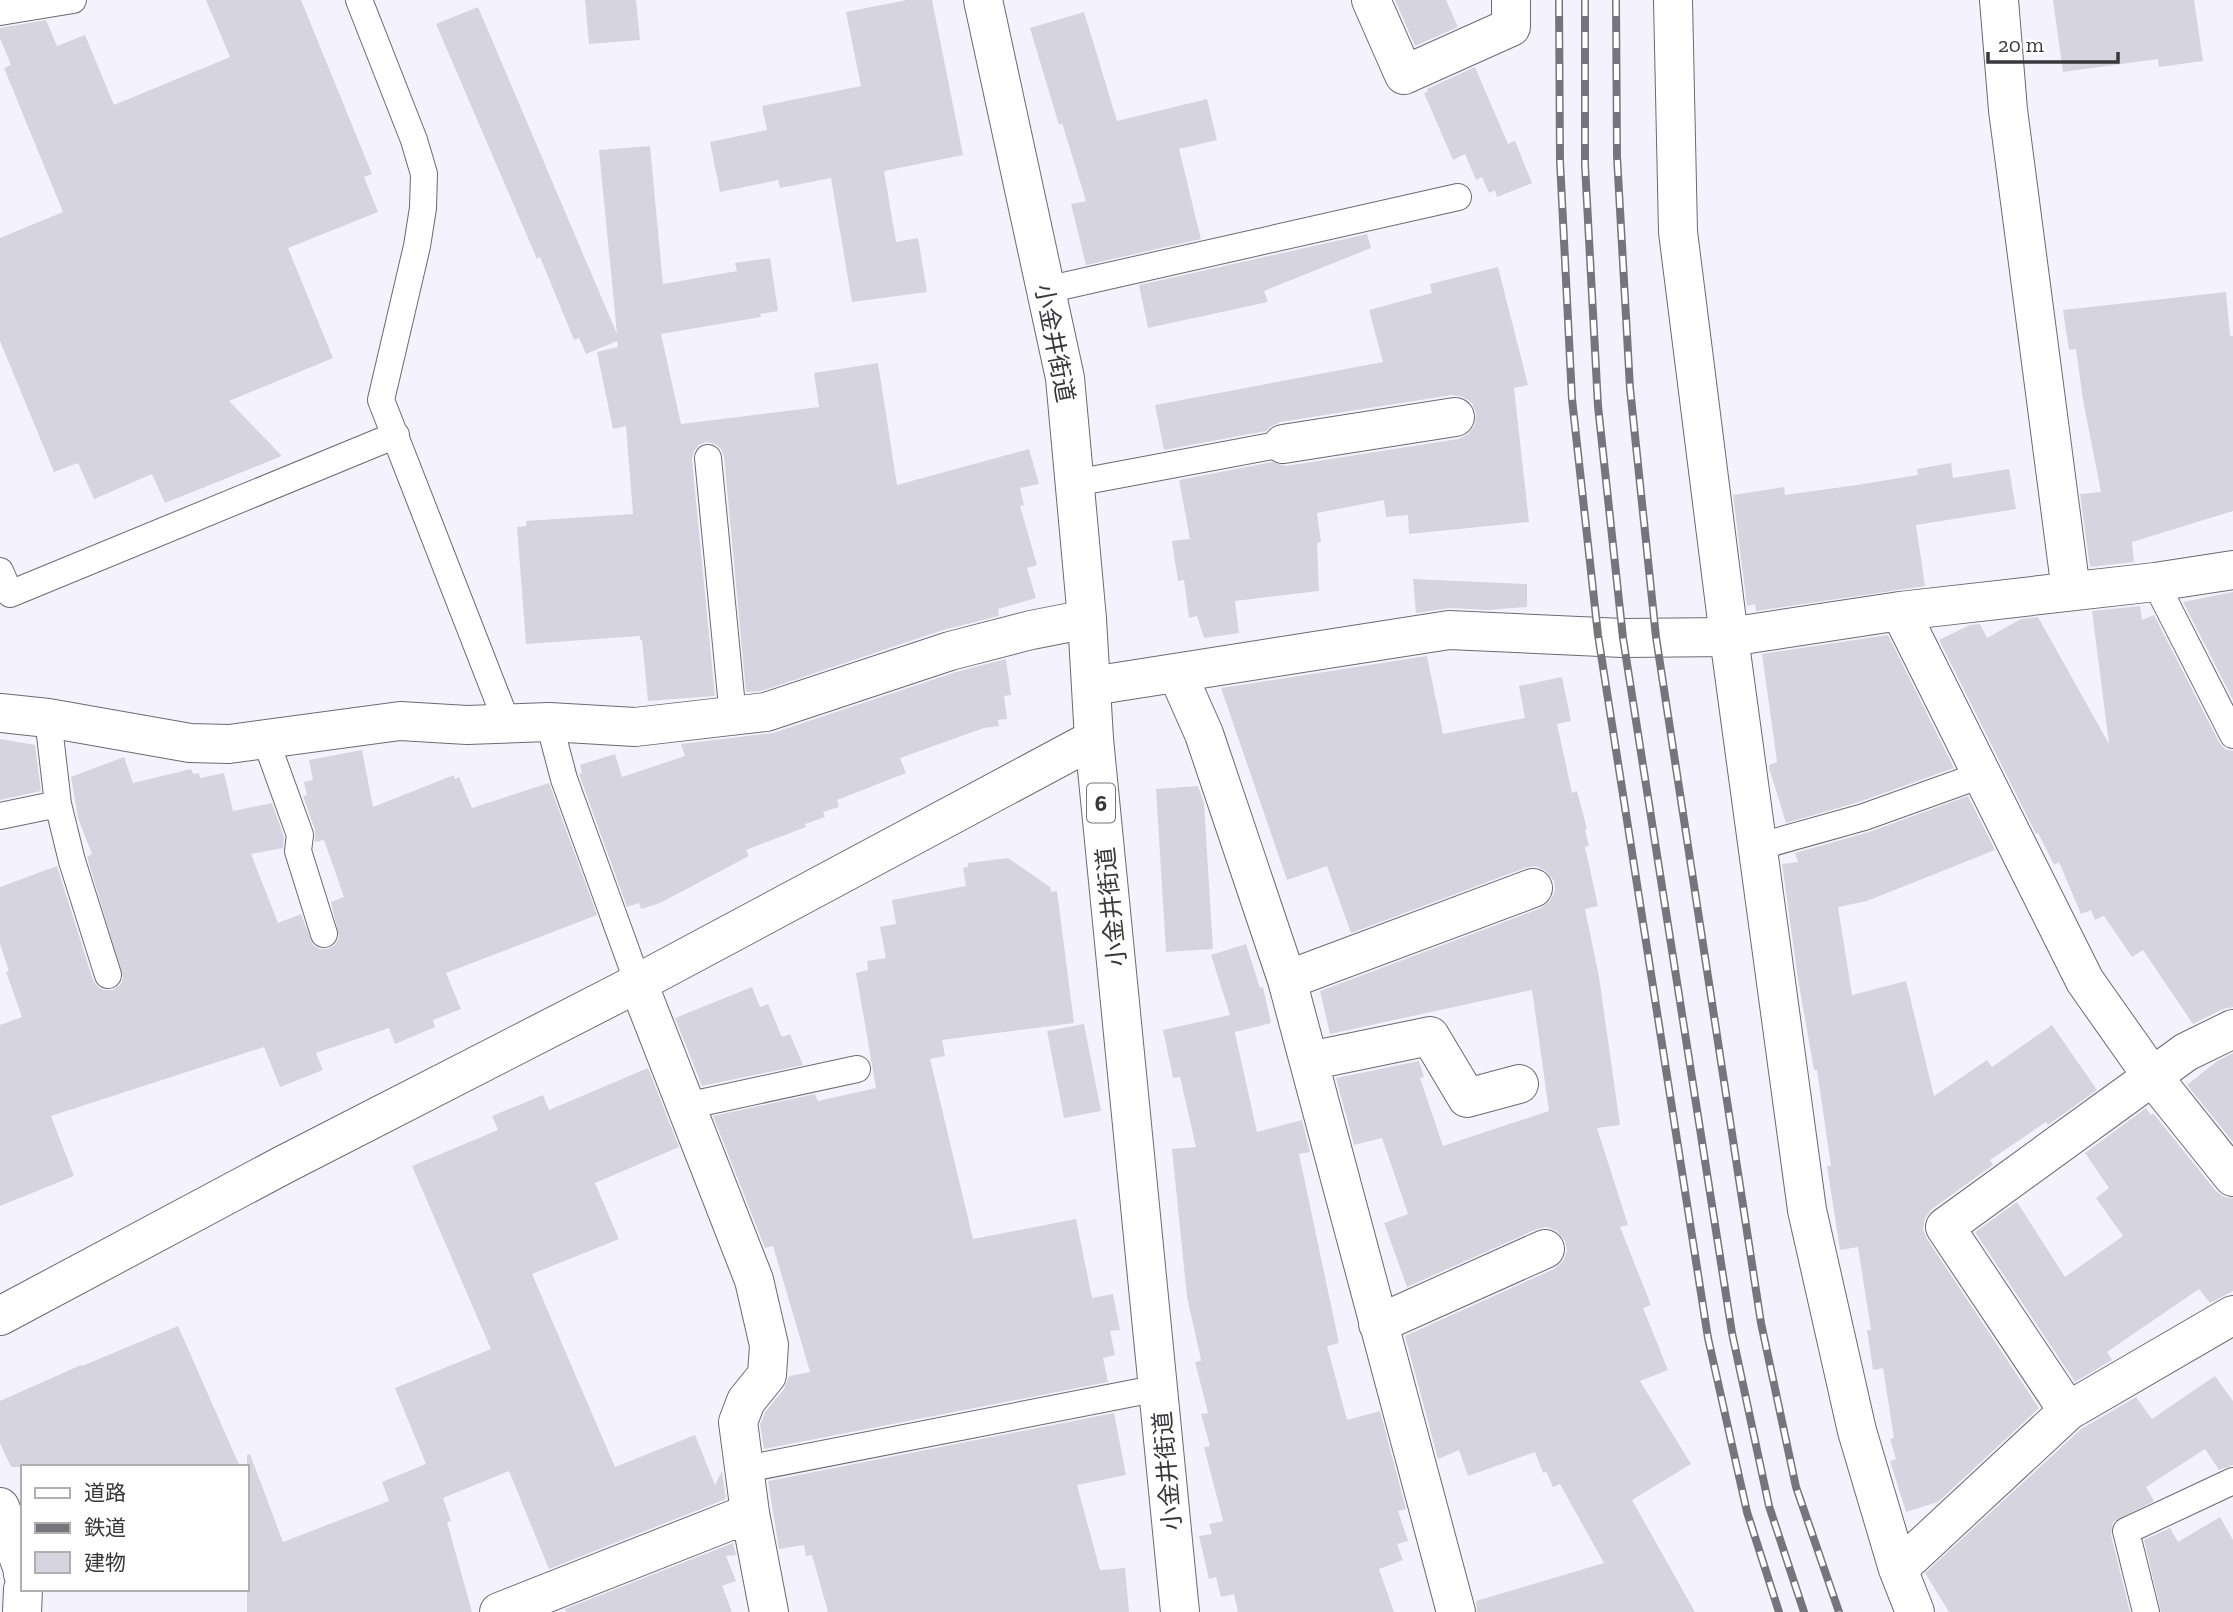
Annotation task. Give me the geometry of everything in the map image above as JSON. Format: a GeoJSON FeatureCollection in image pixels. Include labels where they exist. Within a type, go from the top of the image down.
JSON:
{"type":"FeatureCollection","features":[{"type":"Feature","properties":{"kind":"street","name":"小金井街道"},"geometry":{"type":"LineString","coordinates":[[983,0],[1065,378],[1093,686],[1094,739],[1180,1612]]}},
{"type":"Feature","properties":{"kind":"street"},"geometry":{"type":"LineString","coordinates":[[1371,0],[1404,75],[1511,27],[1511,0]]}},
{"type":"Feature","properties":{"kind":"street"},"geometry":{"type":"LineString","coordinates":[[1673,0],[1678,232],[1729,637],[1807,1210],[1857,1431],[1898,1569],[1915,1612]]}},
{"type":"Feature","properties":{"kind":"street"},"geometry":{"type":"LineString","coordinates":[[1999,0],[2008,110],[2071,591]]}},
{"type":"Feature","properties":{"kind":"street"},"geometry":{"type":"LineString","coordinates":[[1283,444],[1455,417]]}},
{"type":"Feature","properties":{"kind":"street"},"geometry":{"type":"LineString","coordinates":[[1093,686],[1449,631],[1623,638],[1729,637],[1900,611],[2155,582],[2233,570]]}},
{"type":"Feature","properties":{"kind":"street"},"geometry":{"type":"LineString","coordinates":[[1900,611],[2085,981],[2152,1076],[2233,1177]]}},
{"type":"Feature","properties":{"kind":"street"},"geometry":{"type":"LineString","coordinates":[[0,713],[48,718],[190,743],[229,744],[400,721],[467,725],[549,722],[635,727],[766,712],[950,651],[1087,619]]}},
{"type":"Feature","properties":{"kind":"street"},"geometry":{"type":"LineString","coordinates":[[1177,673],[1204,734],[1287,980],[1456,1612]]}},
{"type":"Feature","properties":{"kind":"street"},"geometry":{"type":"LineString","coordinates":[[0,1316],[283,1165],[638,983],[1094,739]]}},
{"type":"Feature","properties":{"kind":"street"},"geometry":{"type":"LineString","coordinates":[[1287,980],[1534,888]]}},
{"type":"Feature","properties":{"kind":"street"},"geometry":{"type":"LineString","coordinates":[[638,983],[754,1280],[769,1345],[767,1375],[747,1401],[738,1422],[750,1513],[769,1612]]}},
{"type":"Feature","properties":{"kind":"street"},"geometry":{"type":"LineString","coordinates":[[2068,1411],[1945,1227],[2186,1052],[2233,1029]]}},
{"type":"Feature","properties":{"kind":"street"},"geometry":{"type":"LineString","coordinates":[[1309,1061],[1430,1036],[1467,1098],[1519,1084]]}},
{"type":"Feature","properties":{"kind":"street"},"geometry":{"type":"LineString","coordinates":[[1378,1324],[1545,1249]]}},
{"type":"Feature","properties":{"kind":"street"},"geometry":{"type":"LineString","coordinates":[[1898,1569],[2068,1411],[2233,1315]]}},
{"type":"Feature","properties":{"kind":"street"},"geometry":{"type":"LineString","coordinates":[[499,1612],[750,1513]]}},
{"type":"Feature","properties":{"kind":"street"},"geometry":{"type":"LineString","coordinates":[[3,1525],[21,1569]]}},
{"type":"Feature","properties":{"kind":"street"},"geometry":{"type":"LineString","coordinates":[[22,1612],[23,1591]]}},
{"type":"Feature","properties":{"kind":"lane"},"geometry":{"type":"LineString","coordinates":[[0,12],[73,0]]}},
{"type":"Feature","properties":{"kind":"lane"},"geometry":{"type":"LineString","coordinates":[[359,0],[414,140],[424,174],[424,208],[417,246],[381,400],[507,723]]}},
{"type":"Feature","properties":{"kind":"lane"},"geometry":{"type":"LineString","coordinates":[[1046,290],[1458,197]]}},
{"type":"Feature","properties":{"kind":"lane"},"geometry":{"type":"LineString","coordinates":[[3,588],[396,435]]}},
{"type":"Feature","properties":{"kind":"lane"},"geometry":{"type":"LineString","coordinates":[[1075,483],[1283,444]]}},
{"type":"Feature","properties":{"kind":"lane"},"geometry":{"type":"LineString","coordinates":[[708,458],[733,717]]}},
{"type":"Feature","properties":{"kind":"lane"},"geometry":{"type":"LineString","coordinates":[[2155,582],[2233,736]]}},
{"type":"Feature","properties":{"kind":"lane"},"geometry":{"type":"LineString","coordinates":[[48,718],[58,803],[72,861],[108,975]]}},
{"type":"Feature","properties":{"kind":"lane"},"geometry":{"type":"LineString","coordinates":[[549,722],[564,779],[638,983]]}},
{"type":"Feature","properties":{"kind":"lane"},"geometry":{"type":"LineString","coordinates":[[265,738],[300,835],[298,851],[324,934]]}},
{"type":"Feature","properties":{"kind":"lane"},"geometry":{"type":"LineString","coordinates":[[1757,848],[1864,817],[1981,775]]}},
{"type":"Feature","properties":{"kind":"lane"},"geometry":{"type":"LineString","coordinates":[[0,816],[58,803]]}},
{"type":"Feature","properties":{"kind":"lane"},"geometry":{"type":"LineString","coordinates":[[686,1106],[857,1069]]}},
{"type":"Feature","properties":{"kind":"lane"},"geometry":{"type":"LineString","coordinates":[[746,1469],[1159,1388]]}},
{"type":"Feature","properties":{"kind":"lane"},"geometry":{"type":"LineString","coordinates":[[2146,1612],[2126,1531],[2233,1481]]}},
{"type":"Feature","properties":{"kind":"building"},"geometry":{"type":"Polygon","coordinates":[[[206,0],[301,0],[372,174],[364,177],[378,212],[288,248],[333,358],[229,401],[282,456],[165,503],[152,474],[94,499],[78,463],[54,472],[0,341],[0,238],[63,212],[4,68],[11,65],[0,38],[0,28],[46,20],[57,46],[85,35],[114,105],[230,57],[206,0]]]}},
{"type":"Feature","properties":{"kind":"building"},"geometry":{"type":"Polygon","coordinates":[[[585,0],[636,0],[640,40],[589,44],[585,0]]]}},
{"type":"Feature","properties":{"kind":"building"},"geometry":{"type":"Polygon","coordinates":[[[907,0],[932,0],[963,155],[884,171],[896,242],[918,238],[927,292],[852,302],[831,178],[780,188],[778,180],[720,192],[710,142],[767,130],[762,106],[861,86],[846,12],[907,0]]]}},
{"type":"Feature","properties":{"kind":"building"},"geometry":{"type":"Polygon","coordinates":[[[1395,0],[1446,0],[1458,27],[1415,46],[1395,0]]]}},
{"type":"Feature","properties":{"kind":"building"},"geometry":{"type":"Polygon","coordinates":[[[2053,0],[2194,0],[2203,61],[2159,67],[2158,59],[2063,72],[2053,0]]]}},
{"type":"Feature","properties":{"kind":"building"},"geometry":{"type":"Polygon","coordinates":[[[478,7],[617,334],[599,150],[650,146],[663,284],[737,271],[735,263],[770,258],[778,311],[760,314],[761,317],[661,334],[681,424],[819,407],[814,373],[878,363],[897,485],[1029,449],[1039,484],[1020,488],[1024,505],[1020,506],[1037,565],[1027,568],[1036,598],[998,609],[999,616],[943,630],[761,691],[746,692],[724,456],[715,444],[706,442],[694,451],[692,460],[715,696],[648,701],[640,636],[526,644],[517,527],[526,526],[526,521],[633,514],[626,426],[613,429],[597,352],[618,347],[617,341],[586,354],[579,338],[574,340],[436,24],[478,7]]]}},
{"type":"Feature","properties":{"kind":"building"},"geometry":{"type":"Polygon","coordinates":[[[1084,12],[1117,121],[1207,99],[1217,140],[1179,149],[1201,239],[1086,265],[1071,204],[1086,201],[1062,123],[1059,125],[1030,28],[1084,12]]]}},
{"type":"Feature","properties":{"kind":"building"},"geometry":{"type":"Polygon","coordinates":[[[1475,67],[1508,144],[1515,141],[1532,183],[1497,197],[1495,190],[1489,193],[1482,177],[1476,180],[1465,154],[1453,160],[1424,93],[1428,92],[1427,89],[1475,67]]]}},
{"type":"Feature","properties":{"kind":"building"},"geometry":{"type":"Polygon","coordinates":[[[1367,234],[1371,248],[1264,291],[1268,302],[1148,328],[1139,285],[1367,234]]]}},
{"type":"Feature","properties":{"kind":"building"},"geometry":{"type":"Polygon","coordinates":[[[1498,267],[1528,385],[1514,388],[1529,522],[1409,534],[1408,515],[1386,517],[1384,500],[1317,513],[1321,542],[1317,543],[1319,591],[1235,601],[1239,633],[1204,638],[1197,616],[1189,618],[1184,580],[1178,581],[1172,541],[1190,539],[1179,480],[1272,462],[1286,466],[1458,439],[1468,434],[1475,425],[1476,413],[1472,403],[1463,397],[1452,395],[1280,422],[1266,431],[1164,450],[1155,405],[1383,362],[1369,310],[1432,293],[1430,284],[1498,267]]]}},
{"type":"Feature","properties":{"kind":"building"},"geometry":{"type":"Polygon","coordinates":[[[2226,292],[2230,336],[2233,336],[2233,511],[2132,542],[2134,562],[2090,567],[2080,494],[2101,492],[2076,349],[2069,350],[2063,310],[2226,292]]]}},
{"type":"Feature","properties":{"kind":"building"},"geometry":{"type":"Polygon","coordinates":[[[1951,463],[1953,478],[2009,469],[2016,509],[1916,525],[1925,586],[1756,611],[1755,604],[1747,606],[1733,495],[1784,487],[1785,495],[1857,485],[1918,475],[1917,469],[1951,463]]]}},
{"type":"Feature","properties":{"kind":"building"},"geometry":{"type":"Polygon","coordinates":[[[1413,579],[1527,584],[1527,607],[1487,610],[1450,608],[1416,613],[1413,579]]]}},
{"type":"Feature","properties":{"kind":"building"},"geometry":{"type":"Polygon","coordinates":[[[2233,592],[2233,700],[2183,602],[2233,592]]]}},
{"type":"Feature","properties":{"kind":"building"},"geometry":{"type":"Polygon","coordinates":[[[2140,606],[2142,620],[2154,615],[2219,742],[2225,749],[2233,751],[2233,1007],[2193,1024],[2143,950],[2132,957],[2104,916],[2095,920],[2091,910],[2081,914],[2059,862],[2054,865],[2038,833],[2036,834],[1939,640],[1970,625],[1980,624],[1987,638],[2021,619],[2038,617],[2109,744],[2092,611],[2140,606]]]}},
{"type":"Feature","properties":{"kind":"building"},"geometry":{"type":"Polygon","coordinates":[[[1888,635],[1954,768],[1859,802],[1786,823],[1769,768],[1769,765],[1777,762],[1762,654],[1888,635]]]}},
{"type":"Feature","properties":{"kind":"building"},"geometry":{"type":"Polygon","coordinates":[[[1427,656],[1443,734],[1525,718],[1519,686],[1562,677],[1571,721],[1557,724],[1572,793],[1577,791],[1587,829],[1585,830],[1589,846],[1585,847],[1598,906],[1585,909],[1599,977],[1620,1125],[1597,1128],[1628,1225],[1620,1227],[1651,1305],[1643,1308],[1668,1370],[1640,1381],[1691,1464],[1632,1500],[1695,1612],[1477,1612],[1476,1601],[1604,1563],[1560,1484],[1553,1487],[1546,1471],[1543,1473],[1535,1452],[1468,1476],[1459,1450],[1438,1459],[1405,1336],[1554,1269],[1563,1261],[1567,1251],[1565,1241],[1557,1231],[1547,1227],[1537,1229],[1407,1287],[1384,1223],[1408,1214],[1382,1138],[1354,1145],[1336,1078],[1419,1061],[1424,1077],[1420,1078],[1443,1146],[1549,1111],[1532,990],[1330,1034],[1320,991],[1541,908],[1550,901],[1555,891],[1554,881],[1546,871],[1536,866],[1525,868],[1351,933],[1327,866],[1287,880],[1221,688],[1427,656]]]}},
{"type":"Feature","properties":{"kind":"building"},"geometry":{"type":"Polygon","coordinates":[[[1006,659],[1011,695],[1004,696],[1007,719],[998,720],[999,726],[984,728],[900,758],[906,773],[837,800],[839,807],[823,812],[825,817],[746,850],[749,856],[660,903],[641,909],[639,903],[627,907],[579,774],[582,773],[580,765],[615,754],[622,777],[685,756],[681,744],[773,733],[956,672],[1006,659]]]}},
{"type":"Feature","properties":{"kind":"building"},"geometry":{"type":"Polygon","coordinates":[[[0,739],[35,745],[41,791],[0,800],[0,739]]]}},
{"type":"Feature","properties":{"kind":"building"},"geometry":{"type":"Polygon","coordinates":[[[362,750],[373,807],[454,775],[455,779],[459,777],[472,808],[549,783],[597,915],[446,973],[461,1009],[433,1020],[435,1027],[395,1044],[389,1028],[316,1053],[323,1070],[280,1087],[264,1047],[51,1116],[74,1176],[0,1206],[0,1025],[22,1017],[6,972],[9,971],[0,944],[0,887],[57,866],[93,980],[98,987],[112,990],[120,985],[123,978],[87,857],[92,854],[78,818],[71,777],[124,757],[133,783],[191,769],[193,774],[199,773],[200,778],[224,773],[233,811],[272,803],[284,837],[283,848],[251,854],[278,923],[301,914],[313,945],[328,949],[335,945],[339,937],[331,902],[344,897],[324,840],[315,842],[315,830],[303,796],[307,795],[304,782],[313,780],[309,760],[362,750]]]}},
{"type":"Feature","properties":{"kind":"building"},"geometry":{"type":"Polygon","coordinates":[[[1198,786],[1204,803],[1213,949],[1166,952],[1156,789],[1198,786]]]}},
{"type":"Feature","properties":{"kind":"building"},"geometry":{"type":"Polygon","coordinates":[[[1968,796],[1995,850],[1867,901],[1838,907],[1852,995],[1906,981],[1934,1096],[1987,1060],[1992,1067],[2052,1025],[2097,1090],[2048,1125],[2046,1122],[1990,1160],[1993,1165],[1932,1209],[1925,1218],[1923,1229],[1927,1239],[2039,1408],[1938,1502],[1906,1512],[1890,1461],[1896,1459],[1890,1439],[1894,1438],[1883,1368],[1873,1370],[1867,1330],[1871,1330],[1858,1247],[1840,1250],[1827,1166],[1831,1166],[1817,1070],[1814,1070],[1798,979],[1782,864],[1798,862],[1795,853],[1869,832],[1968,796]]]}},
{"type":"Feature","properties":{"kind":"building"},"geometry":{"type":"Polygon","coordinates":[[[1008,858],[1050,887],[1051,892],[1057,891],[1074,1023],[942,1040],[945,1056],[930,1059],[973,1239],[1076,1219],[1092,1298],[1113,1294],[1120,1330],[1110,1331],[1115,1355],[1103,1358],[1108,1382],[764,1449],[760,1425],[765,1412],[784,1389],[789,1376],[810,1372],[773,1246],[765,1248],[713,1116],[815,1094],[818,1101],[876,1088],[856,973],[868,970],[867,961],[886,958],[880,927],[896,924],[892,900],[966,886],[963,868],[968,867],[968,863],[1008,858]]]}},
{"type":"Feature","properties":{"kind":"building"},"geometry":{"type":"Polygon","coordinates":[[[1246,944],[1260,988],[1263,987],[1271,1023],[1235,1032],[1233,1024],[1257,1132],[1302,1120],[1310,1152],[1299,1154],[1339,1343],[1327,1346],[1347,1420],[1380,1411],[1406,1509],[1398,1511],[1408,1541],[1397,1544],[1403,1560],[1379,1569],[1394,1612],[1238,1612],[1234,1594],[1221,1597],[1216,1577],[1209,1579],[1199,1536],[1212,1534],[1209,1524],[1223,1521],[1204,1447],[1210,1446],[1201,1414],[1208,1413],[1195,1362],[1201,1361],[1187,1297],[1172,1149],[1196,1147],[1180,1077],[1173,1078],[1163,1030],[1230,1015],[1211,955],[1246,944]]]}},
{"type":"Feature","properties":{"kind":"building"},"geometry":{"type":"Polygon","coordinates":[[[752,987],[760,1007],[768,1004],[782,1037],[790,1034],[803,1065],[702,1086],[675,1018],[752,987]]]}},
{"type":"Feature","properties":{"kind":"building"},"geometry":{"type":"Polygon","coordinates":[[[1084,1024],[1101,1111],[1064,1118],[1047,1031],[1084,1024]]]}},
{"type":"Feature","properties":{"kind":"building"},"geometry":{"type":"Polygon","coordinates":[[[2233,1053],[2233,1142],[2187,1085],[2217,1061],[2233,1053]]]}},
{"type":"Feature","properties":{"kind":"building"},"geometry":{"type":"Polygon","coordinates":[[[648,1068],[679,1147],[595,1183],[619,1239],[532,1274],[615,1467],[695,1435],[715,1485],[722,1471],[726,1499],[549,1569],[509,1471],[443,1498],[472,1612],[247,1612],[247,1455],[250,1454],[283,1542],[389,1501],[382,1482],[426,1464],[395,1388],[491,1349],[412,1166],[498,1130],[492,1116],[543,1095],[549,1110],[648,1068]]]}},
{"type":"Feature","properties":{"kind":"building"},"geometry":{"type":"Polygon","coordinates":[[[2146,1108],[2151,1115],[2153,1113],[2216,1191],[2224,1197],[2233,1198],[2233,1291],[2210,1303],[2199,1289],[2107,1352],[2112,1360],[2075,1382],[1975,1232],[2017,1202],[2065,1277],[2123,1236],[2096,1198],[2109,1188],[2085,1153],[2146,1108]]]}},
{"type":"Feature","properties":{"kind":"building"},"geometry":{"type":"Polygon","coordinates":[[[178,1326],[239,1465],[11,1467],[0,1443],[0,1401],[178,1326]]]}},
{"type":"Feature","properties":{"kind":"building"},"geometry":{"type":"Polygon","coordinates":[[[2215,1376],[2233,1401],[2233,1465],[2219,1470],[2205,1449],[2146,1487],[2154,1501],[2113,1522],[2111,1535],[2130,1612],[1949,1612],[1925,1573],[2081,1429],[2136,1397],[2152,1419],[2215,1376]]]}},
{"type":"Feature","properties":{"kind":"building"},"geometry":{"type":"Polygon","coordinates":[[[1114,1413],[1126,1475],[1077,1485],[1100,1570],[1125,1568],[1129,1612],[828,1612],[812,1555],[806,1556],[804,1545],[779,1549],[768,1481],[1114,1413]]]}},
{"type":"Feature","properties":{"kind":"building"},"geometry":{"type":"Polygon","coordinates":[[[2220,1517],[2233,1540],[2233,1612],[2161,1612],[2144,1540],[2170,1528],[2178,1542],[2220,1517]]]}},
{"type":"Feature","properties":{"kind":"building"},"geometry":{"type":"Polygon","coordinates":[[[733,1543],[736,1555],[726,1556],[736,1581],[722,1586],[732,1612],[566,1612],[565,1609],[733,1543]]]}},
{"type":"Feature","properties":{"kind":"railway"},"geometry":{"type":"LineString","coordinates":[[1559,0],[1560,161],[1572,399],[1598,635],[1708,1338],[1747,1512],[1779,1612]]}},
{"type":"Feature","properties":{"kind":"railway"},"geometry":{"type":"LineString","coordinates":[[1585,0],[1585,165],[1598,406],[1623,638],[1732,1333],[1769,1506],[1804,1612]]}},
{"type":"Feature","properties":{"kind":"railway"},"geometry":{"type":"LineString","coordinates":[[1616,0],[1617,156],[1630,388],[1656,637],[1761,1323],[1796,1487],[1839,1612]]}}]}
